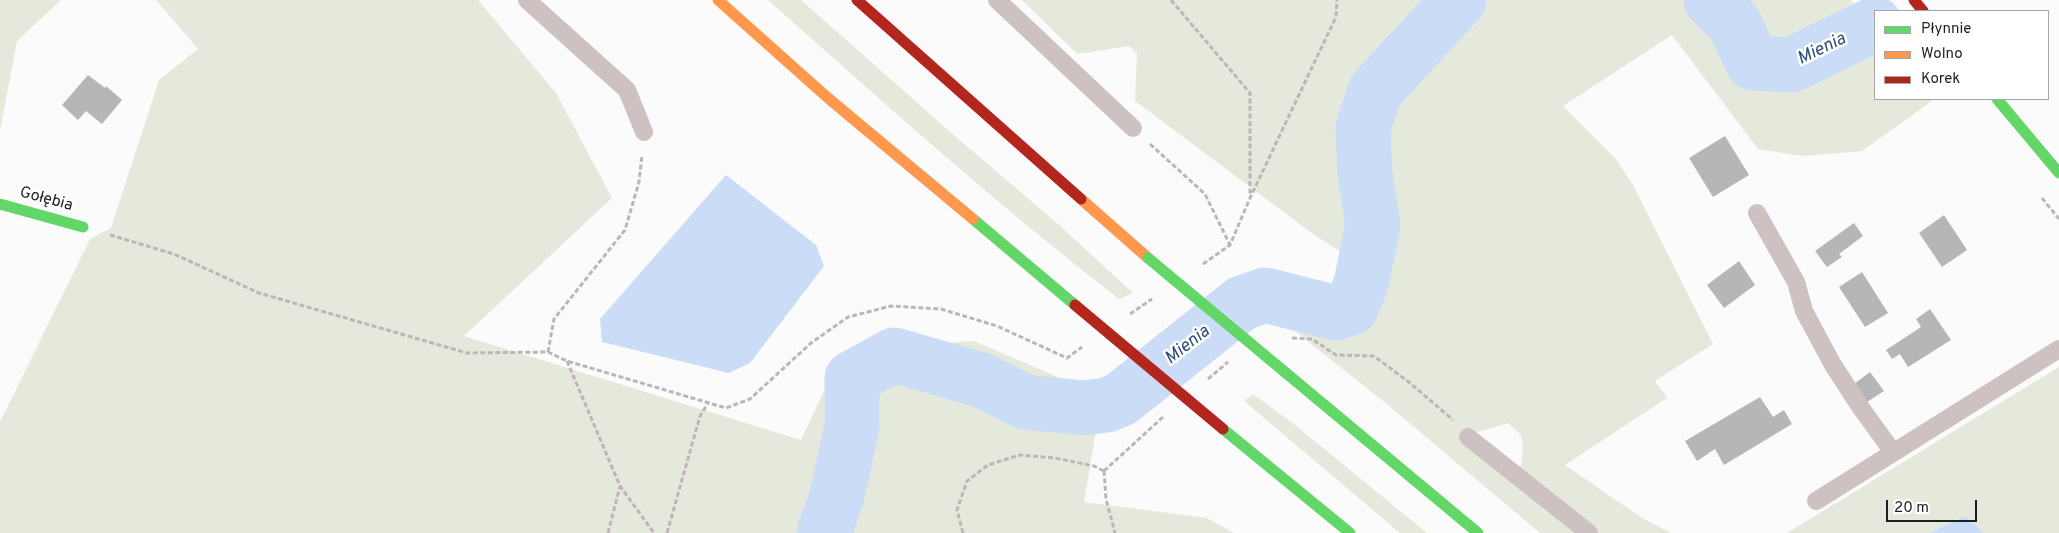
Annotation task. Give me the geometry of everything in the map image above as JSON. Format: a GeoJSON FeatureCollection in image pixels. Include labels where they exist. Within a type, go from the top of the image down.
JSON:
{"type":"FeatureCollection","features":[{"type":"Feature","properties":{"kind":"main road"},"geometry":{"type":"LineString","coordinates":[[718,0],[828,98],[1350,533]]}},
{"type":"Feature","properties":{"kind":"main road"},"geometry":{"type":"LineString","coordinates":[[857,0],[1148,258],[1478,533]]}},
{"type":"Feature","properties":{"kind":"main road"},"geometry":{"type":"LineString","coordinates":[[1914,0],[1923,10]]}},
{"type":"Feature","properties":{"kind":"main road"},"geometry":{"type":"LineString","coordinates":[[1998,100],[2059,173]]}},
{"type":"Feature","properties":{"kind":"main road","name":"Gołębia"},"geometry":{"type":"LineString","coordinates":[[0,204],[83,226]]}},
{"type":"Feature","properties":{"kind":"lane"},"geometry":{"type":"LineString","coordinates":[[527,0],[627,90],[644,132]]}},
{"type":"Feature","properties":{"kind":"lane"},"geometry":{"type":"LineString","coordinates":[[997,0],[1132,128]]}},
{"type":"Feature","properties":{"kind":"lane"},"geometry":{"type":"LineString","coordinates":[[1757,213],[1796,282],[1804,311],[1833,365],[1861,408],[1894,452]]}},
{"type":"Feature","properties":{"kind":"lane"},"geometry":{"type":"LineString","coordinates":[[1816,501],[2059,349]]}},
{"type":"Feature","properties":{"kind":"lane"},"geometry":{"type":"LineString","coordinates":[[1468,437],[1589,533]]}},
{"type":"Feature","properties":{"kind":"path"},"geometry":{"type":"LineString","coordinates":[[1171,0],[1250,93],[1250,198]]}},
{"type":"Feature","properties":{"kind":"path"},"geometry":{"type":"LineString","coordinates":[[1132,128],[1204,194],[1230,245]]}},
{"type":"Feature","properties":{"kind":"path"},"geometry":{"type":"LineString","coordinates":[[548,352],[554,320],[625,230],[639,182],[644,132]]}},
{"type":"Feature","properties":{"kind":"path"},"geometry":{"type":"LineString","coordinates":[[83,226],[174,254],[259,293],[467,353],[548,352],[567,361],[620,486],[654,533]]}},
{"type":"Feature","properties":{"kind":"path"},"geometry":{"type":"LineString","coordinates":[[667,533],[700,416],[708,403]]}},
{"type":"Feature","properties":{"kind":"path"},"geometry":{"type":"LineString","coordinates":[[962,533],[957,510],[967,481],[988,465],[1020,455],[1055,458],[1094,466],[1104,471],[1106,499],[1115,533]]}},
{"type":"Feature","properties":{"kind":"path"},"geometry":{"type":"LineString","coordinates":[[608,533],[620,486]]}},
{"type":"Feature","properties":{"kind":"shaded area"},"geometry":{"type":"Polygon","coordinates":[[[0,0],[61,0],[17,41],[0,131],[0,0]]]}},
{"type":"Feature","properties":{"kind":"shaded area"},"geometry":{"type":"Polygon","coordinates":[[[156,0],[478,0],[556,93],[612,198],[464,336],[801,440],[831,376],[869,348],[974,341],[1102,396],[1084,502],[1207,518],[1234,533],[0,533],[0,422],[90,239],[111,228],[159,80],[198,49],[156,0]]]}},
{"type":"Feature","properties":{"kind":"shaded area"},"geometry":{"type":"Polygon","coordinates":[[[768,0],[801,0],[1058,224],[1133,293],[1119,299],[1029,227],[768,0]]]}},
{"type":"Feature","properties":{"kind":"shaded area"},"geometry":{"type":"Polygon","coordinates":[[[1022,0],[1851,0],[1874,29],[1874,100],[1932,101],[1862,151],[1803,156],[1758,149],[1672,35],[1563,106],[1615,158],[1633,185],[1713,344],[1655,381],[1667,398],[1565,465],[1642,518],[1671,533],[1599,533],[1520,472],[1523,449],[1521,435],[1508,423],[1477,432],[1468,437],[1576,533],[1540,533],[1388,405],[1281,320],[1313,319],[1346,327],[1369,324],[1375,304],[1375,275],[1309,231],[1135,101],[1137,54],[1129,46],[1077,54],[1022,0]]]}},
{"type":"Feature","properties":{"kind":"shaded area"},"geometry":{"type":"Polygon","coordinates":[[[2059,367],[2059,533],[1984,533],[1965,516],[1929,533],[1787,533],[2059,367]]]}},
{"type":"Feature","properties":{"kind":"shaded area"},"geometry":{"type":"Polygon","coordinates":[[[1253,394],[1295,425],[1427,533],[1400,533],[1244,401],[1253,394]]]}},
{"type":"Feature","properties":{"kind":"water"},"geometry":{"type":"Polygon","coordinates":[[[726,175],[816,245],[824,266],[750,363],[729,373],[602,342],[600,319],[726,175]]]}},
{"type":"Feature","properties":{"kind":"water"},"geometry":{"type":"Polygon","coordinates":[[[1965,516],[1984,533],[1929,533],[1965,516]]]}},
{"type":"Feature","properties":{"kind":"building"},"geometry":{"type":"Polygon","coordinates":[[[88,75],[105,88],[106,86],[122,100],[102,124],[86,111],[78,120],[62,105],[88,75]]]}},
{"type":"Feature","properties":{"kind":"building"},"geometry":{"type":"Polygon","coordinates":[[[1725,136],[1749,175],[1713,197],[1689,158],[1725,136]]]}},
{"type":"Feature","properties":{"kind":"building"},"geometry":{"type":"Polygon","coordinates":[[[1944,215],[1967,250],[1942,267],[1919,233],[1944,215]]]}},
{"type":"Feature","properties":{"kind":"building"},"geometry":{"type":"Polygon","coordinates":[[[1854,223],[1863,236],[1839,254],[1842,257],[1827,267],[1815,251],[1854,223]]]}},
{"type":"Feature","properties":{"kind":"building"},"geometry":{"type":"Polygon","coordinates":[[[1739,261],[1755,285],[1724,308],[1707,285],[1739,261]]]}},
{"type":"Feature","properties":{"kind":"building"},"geometry":{"type":"Polygon","coordinates":[[[1862,272],[1888,313],[1865,327],[1839,287],[1862,272]]]}},
{"type":"Feature","properties":{"kind":"building"},"geometry":{"type":"Polygon","coordinates":[[[1930,309],[1951,340],[1908,367],[1900,354],[1892,359],[1886,350],[1921,327],[1916,319],[1930,309]]]}},
{"type":"Feature","properties":{"kind":"building"},"geometry":{"type":"Polygon","coordinates":[[[1870,372],[1884,391],[1867,402],[1854,384],[1870,372]]]}},
{"type":"Feature","properties":{"kind":"building"},"geometry":{"type":"Polygon","coordinates":[[[1760,397],[1773,417],[1784,410],[1792,424],[1724,465],[1715,449],[1697,461],[1685,441],[1760,397]]]}},
{"type":"Feature","properties":{"kind":"waterway","name":"Mienia"},"geometry":{"type":"LineString","coordinates":[[824,533],[837,496],[852,426],[852,378],[894,355],[981,380],[1025,402],[1083,408],[1107,405],[1121,399],[1242,303],[1265,295],[1336,313],[1351,308],[1361,284],[1373,225],[1365,175],[1363,128],[1375,91],[1459,0]]}},
{"type":"Feature","properties":{"kind":"waterway","name":"Mienia"},"geometry":{"type":"LineString","coordinates":[[1711,0],[1734,23],[1753,63],[1791,65],[1874,24]]}},
{"type":"Feature","properties":{"kind":"traffic: fast"},"geometry":{"type":"LineString","coordinates":[[1998,100],[2059,173]]}},
{"type":"Feature","properties":{"kind":"traffic: fast"},"geometry":{"type":"LineString","coordinates":[[0,204],[83,227]]}},
{"type":"Feature","properties":{"kind":"traffic: fast"},"geometry":{"type":"LineString","coordinates":[[973,219],[1075,305]]}},
{"type":"Feature","properties":{"kind":"traffic: fast"},"geometry":{"type":"LineString","coordinates":[[1148,258],[1286,373]]}},
{"type":"Feature","properties":{"kind":"traffic: fast"},"geometry":{"type":"LineString","coordinates":[[1286,373],[1478,533]]}},
{"type":"Feature","properties":{"kind":"traffic: fast"},"geometry":{"type":"LineString","coordinates":[[1223,429],[1350,533]]}},
{"type":"Feature","properties":{"kind":"traffic: slow"},"geometry":{"type":"LineString","coordinates":[[718,0],[828,98],[973,219]]}},
{"type":"Feature","properties":{"kind":"traffic: slow"},"geometry":{"type":"LineString","coordinates":[[1081,199],[1148,258]]}},
{"type":"Feature","properties":{"kind":"traffic: jam"},"geometry":{"type":"LineString","coordinates":[[857,0],[1081,199]]}},
{"type":"Feature","properties":{"kind":"traffic: jam"},"geometry":{"type":"LineString","coordinates":[[1914,0],[1922,10]]}},
{"type":"Feature","properties":{"kind":"traffic: jam"},"geometry":{"type":"LineString","coordinates":[[1075,305],[1223,429]]}}]}
